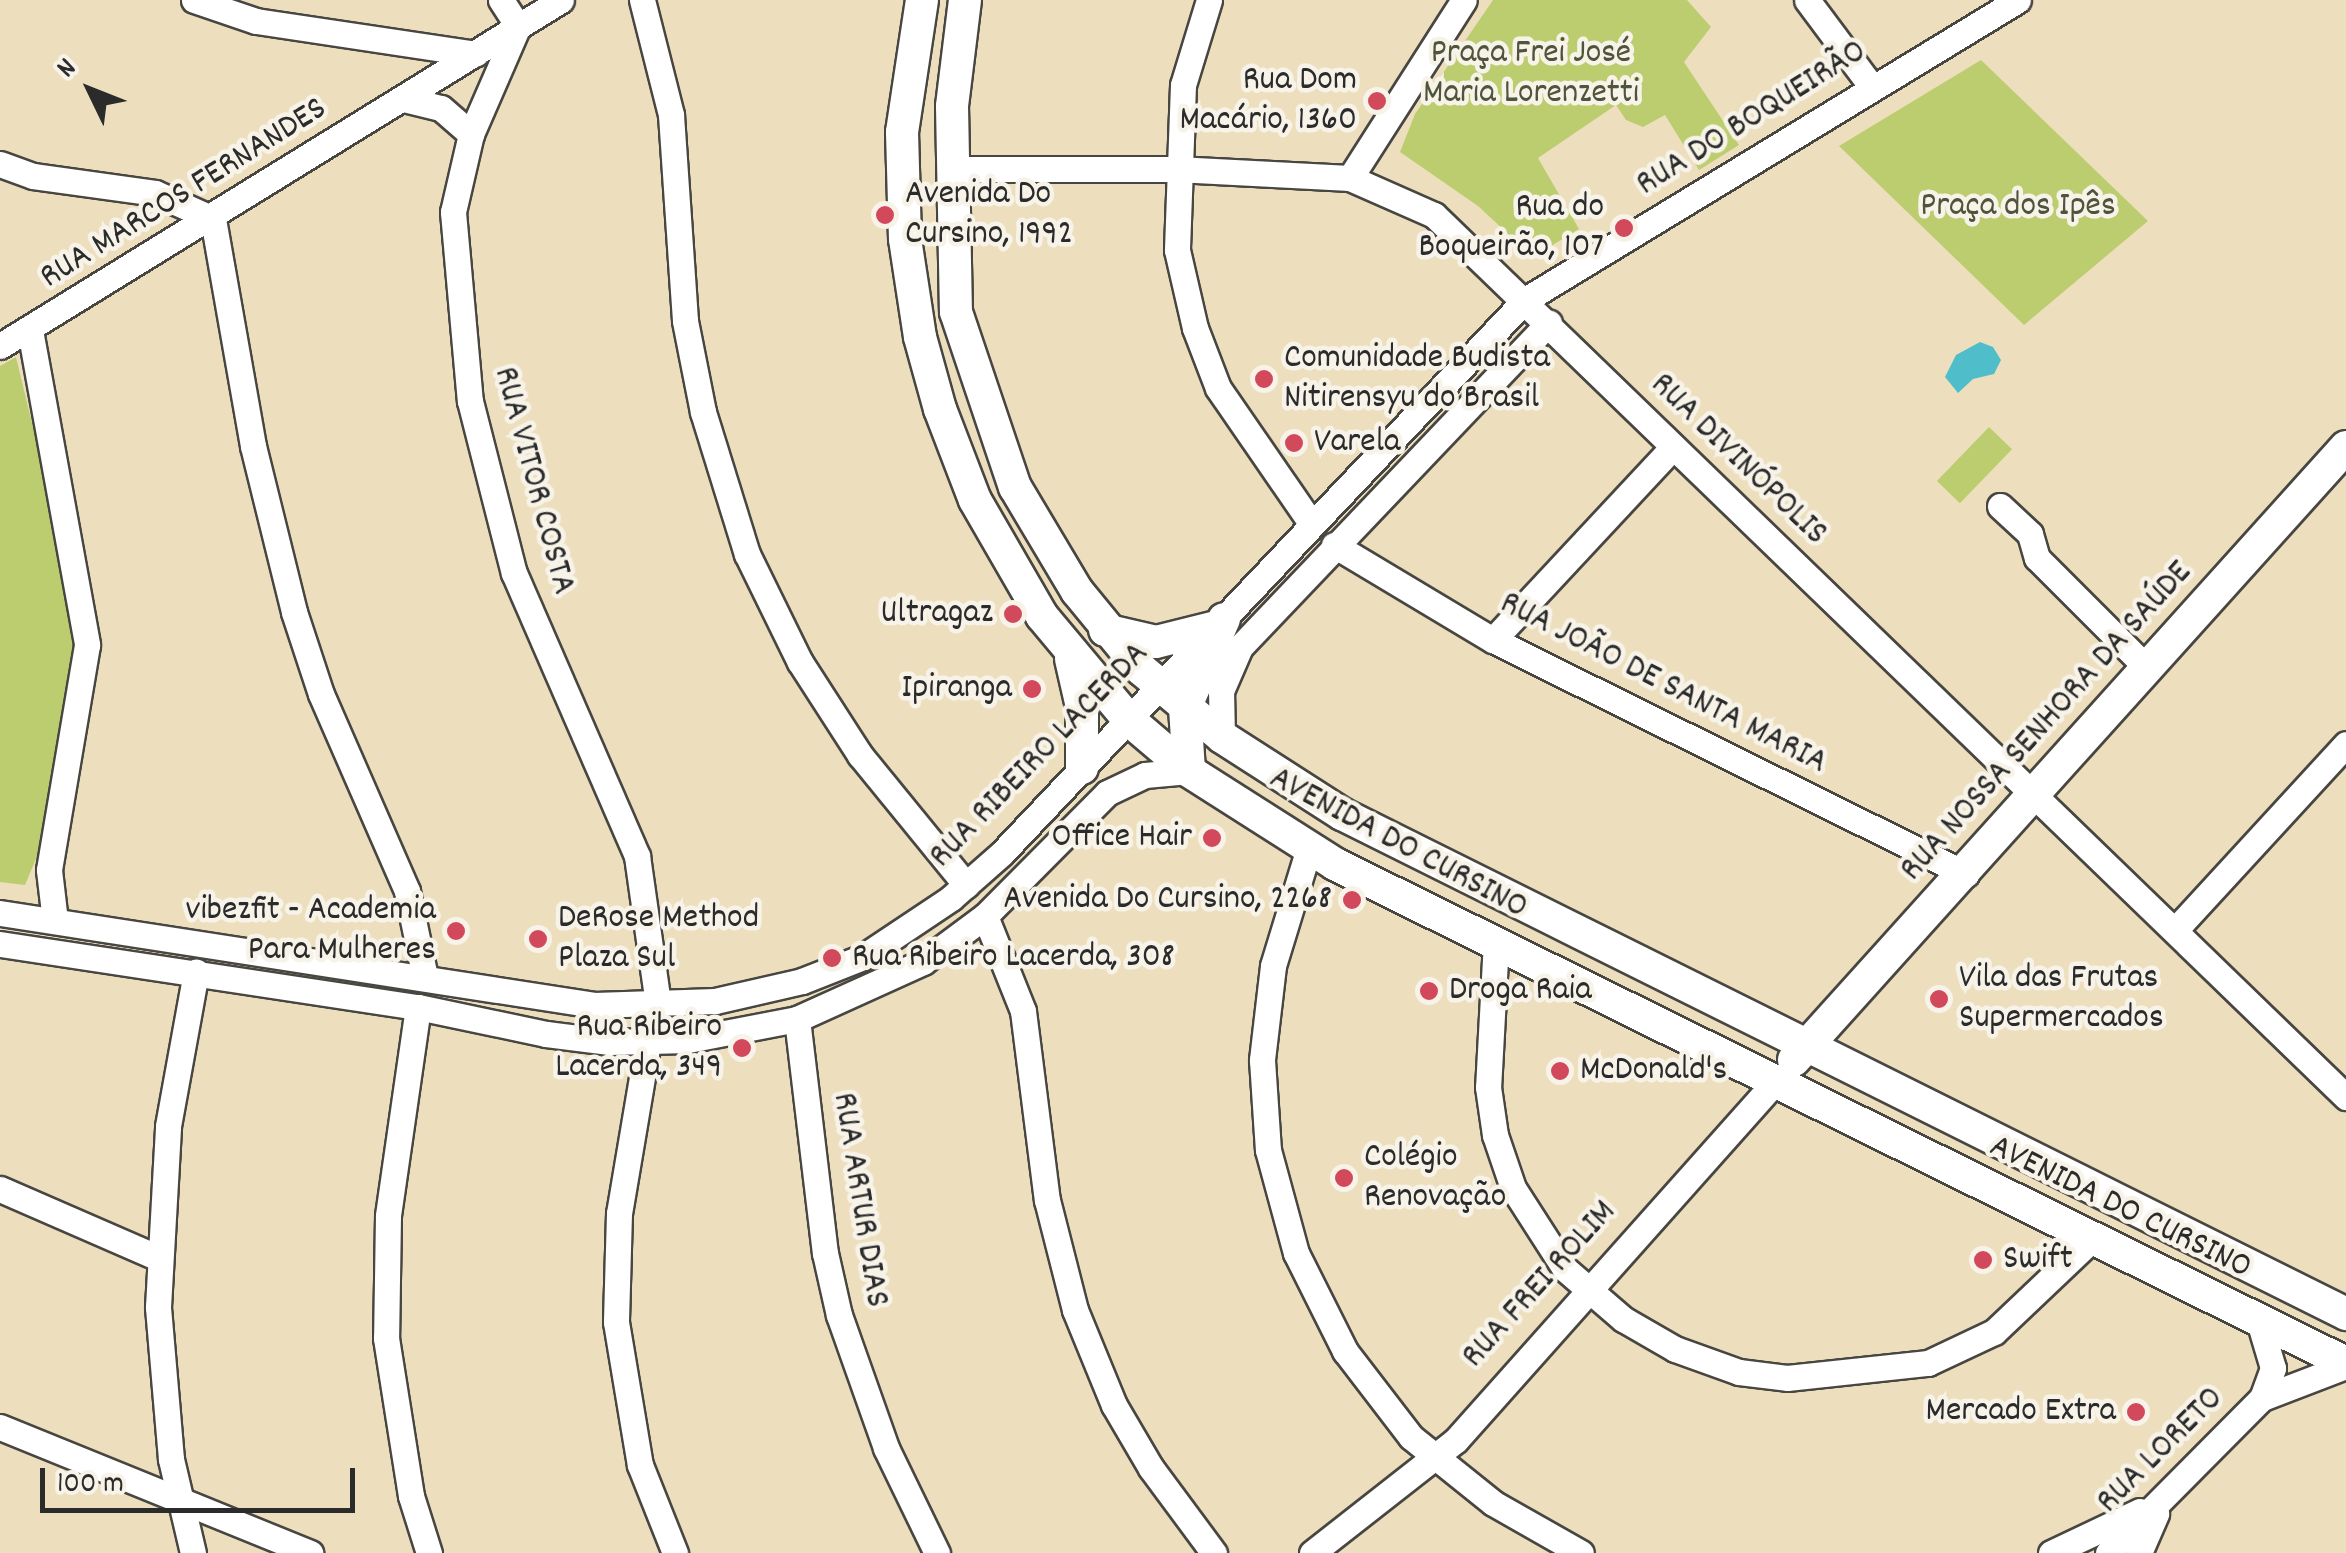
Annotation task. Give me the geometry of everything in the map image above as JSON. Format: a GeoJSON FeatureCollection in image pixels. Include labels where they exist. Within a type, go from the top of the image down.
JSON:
{"type":"FeatureCollection","features":[{"type":"Feature","properties":{"kind":"main road","name":"AVENIDA DO CURSINO"},"geometry":{"type":"LineString","coordinates":[[922,0],[902,132],[905,239],[920,337],[974,500],[1070,654],[1128,719],[1189,772],[1308,848],[2346,1365]]}},
{"type":"Feature","properties":{"kind":"main road","name":"AVENIDA DO CURSINO"},"geometry":{"type":"LineString","coordinates":[[964,0],[951,169],[956,312],[981,402],[1014,487],[1105,630],[1160,685],[1222,737],[1342,814],[2346,1314]]}},
{"type":"Feature","properties":{"kind":"main road","name":"RUA NOSSA SENHORA DA SAÚDE"},"geometry":{"type":"LineString","coordinates":[[1805,1047],[1966,874],[2346,447]]}},
{"type":"Feature","properties":{"kind":"main road"},"geometry":{"type":"LineString","coordinates":[[1105,630],[1156,642],[1220,623]]}},
{"type":"Feature","properties":{"kind":"main road"},"geometry":{"type":"LineString","coordinates":[[1189,772],[1185,708],[1220,623]]}},
{"type":"Feature","properties":{"kind":"main road"},"geometry":{"type":"LineString","coordinates":[[1070,654],[1082,708],[1082,768]]}},
{"type":"Feature","properties":{"kind":"main road","name":"RUA FREI ROLIM"},"geometry":{"type":"LineString","coordinates":[[1775,1082],[1805,1047]]}},
{"type":"Feature","properties":{"kind":"street"},"geometry":{"type":"LineString","coordinates":[[194,0],[256,21],[476,54]]}},
{"type":"Feature","properties":{"kind":"street"},"geometry":{"type":"LineString","coordinates":[[502,0],[518,26]]}},
{"type":"Feature","properties":{"kind":"street","name":"RUA MARCOS FERNANDES"},"geometry":{"type":"LineString","coordinates":[[0,346],[213,219],[561,0]]}},
{"type":"Feature","properties":{"kind":"street"},"geometry":{"type":"LineString","coordinates":[[642,0],[670,114],[685,321],[696,376],[748,554],[800,662],[850,739],[966,886]]}},
{"type":"Feature","properties":{"kind":"street"},"geometry":{"type":"LineString","coordinates":[[1209,0],[1183,86],[1176,169],[1177,250],[1206,360],[1311,523]]}},
{"type":"Feature","properties":{"kind":"street"},"geometry":{"type":"LineString","coordinates":[[1350,178],[1464,0]]}},
{"type":"Feature","properties":{"kind":"street"},"geometry":{"type":"LineString","coordinates":[[1807,0],[1871,86]]}},
{"type":"Feature","properties":{"kind":"street","name":"RUA DO BOQUEIRÃO"},"geometry":{"type":"LineString","coordinates":[[1525,300],[2018,0]]}},
{"type":"Feature","properties":{"kind":"street","name":"RUA VITOR COSTA"},"geometry":{"type":"LineString","coordinates":[[518,26],[471,134],[459,172],[453,250],[470,402],[514,573],[638,856],[658,1004]]}},
{"type":"Feature","properties":{"kind":"street"},"geometry":{"type":"LineString","coordinates":[[404,100],[441,108],[471,134]]}},
{"type":"Feature","properties":{"kind":"street"},"geometry":{"type":"LineString","coordinates":[[0,164],[34,176],[156,193],[213,219],[253,446],[289,596],[322,694],[407,891],[424,977]]}},
{"type":"Feature","properties":{"kind":"street","name":"RUA DIVINÓPOLIS"},"geometry":{"type":"LineString","coordinates":[[951,169],[1176,169],[1350,178],[1434,214],[2346,1097]]}},
{"type":"Feature","properties":{"kind":"street","name":"RUA RIBEIRO LACERDA"},"geometry":{"type":"LineString","coordinates":[[0,913],[594,1005],[714,1001],[802,981],[863,957],[966,886],[1525,300]]}},
{"type":"Feature","properties":{"kind":"street"},"geometry":{"type":"LineString","coordinates":[[1222,737],[1221,690],[1240,647],[1549,322]]}},
{"type":"Feature","properties":{"kind":"street"},"geometry":{"type":"LineString","coordinates":[[30,330],[87,644],[49,870],[55,921]]}},
{"type":"Feature","properties":{"kind":"street"},"geometry":{"type":"LineString","coordinates":[[1493,640],[1673,447]]}},
{"type":"Feature","properties":{"kind":"street"},"geometry":{"type":"LineString","coordinates":[[2000,506],[2030,534],[2036,558],[2148,670]]}},
{"type":"Feature","properties":{"kind":"street","name":"RUA JOÃO DE SANTA MARIA"},"geometry":{"type":"LineString","coordinates":[[1334,545],[1493,640],[1966,874]]}},
{"type":"Feature","properties":{"kind":"street"},"geometry":{"type":"LineString","coordinates":[[2176,929],[2346,744]]}},
{"type":"Feature","properties":{"kind":"street","name":"RUA RIBEIRO LACERDA"},"geometry":{"type":"LineString","coordinates":[[0,944],[418,1007],[546,1034],[648,1042],[797,1020],[923,962],[984,916],[1121,783],[1189,772]]}},
{"type":"Feature","properties":{"kind":"street"},"geometry":{"type":"LineString","coordinates":[[1308,848],[1290,892],[1266,1005],[1268,1150],[1296,1253],[1324,1316],[1378,1396],[1435,1458],[1531,1527],[1581,1553]]}},
{"type":"Feature","properties":{"kind":"street"},"geometry":{"type":"LineString","coordinates":[[984,916],[1023,1011],[1047,1200],[1075,1310],[1114,1405],[1214,1553]]}},
{"type":"Feature","properties":{"kind":"street"},"geometry":{"type":"LineString","coordinates":[[1496,941],[1488,1087],[1495,1135],[1538,1235],[1588,1292],[1623,1319],[1694,1357],[1739,1372],[1830,1378],[1928,1364],[1974,1345],[2034,1300],[2091,1240]]}},
{"type":"Feature","properties":{"kind":"street"},"geometry":{"type":"LineString","coordinates":[[193,1553],[164,1402],[158,1258],[168,1126],[196,972]]}},
{"type":"Feature","properties":{"kind":"street"},"geometry":{"type":"LineString","coordinates":[[418,1007],[388,1216],[386,1338],[411,1496],[429,1553]]}},
{"type":"Feature","properties":{"kind":"street","name":"RUA ARTUR DIAS"},"geometry":{"type":"LineString","coordinates":[[797,1020],[825,1253],[840,1315],[886,1448],[936,1553]]}},
{"type":"Feature","properties":{"kind":"street"},"geometry":{"type":"LineString","coordinates":[[648,1042],[619,1212],[616,1322],[640,1465],[676,1553]]}},
{"type":"Feature","properties":{"kind":"street","name":"RUA FREI ROLIM"},"geometry":{"type":"LineString","coordinates":[[1312,1553],[1435,1458],[1775,1082]]}},
{"type":"Feature","properties":{"kind":"street"},"geometry":{"type":"LineString","coordinates":[[0,1189],[158,1258]]}},
{"type":"Feature","properties":{"kind":"street","name":"RUA LORETO"},"geometry":{"type":"LineString","coordinates":[[2258,1321],[2272,1368],[2262,1398]]}},
{"type":"Feature","properties":{"kind":"street","name":"RUA LORETO"},"geometry":{"type":"LineString","coordinates":[[2108,1553],[2262,1398],[2346,1365]]}},
{"type":"Feature","properties":{"kind":"street"},"geometry":{"type":"LineString","coordinates":[[0,1426],[310,1553]]}},
{"type":"Feature","properties":{"kind":"street"},"geometry":{"type":"LineString","coordinates":[[2051,1553],[2162,1500]]}},
{"type":"Feature","properties":{"kind":"street"},"geometry":{"type":"LineString","coordinates":[[2138,1553],[2162,1500]]}},
{"type":"Feature","properties":{"kind":"green space","name":"Praça Frei José Maria Lorenzetti"},"geometry":{"type":"Polygon","coordinates":[[[1493,0],[1687,0],[1711,27],[1684,62],[1739,145],[1699,170],[1665,115],[1643,127],[1626,120],[1616,105],[1538,158],[1579,229],[1533,257],[1478,206],[1400,152],[1415,114],[1493,0]]]}},
{"type":"Feature","properties":{"kind":"green space","name":"Praça dos Ipês"},"geometry":{"type":"Polygon","coordinates":[[[1981,60],[2148,221],[2024,325],[1839,146],[1981,60]]]}},
{"type":"Feature","properties":{"kind":"green space"},"geometry":{"type":"Polygon","coordinates":[[[16,357],[80,622],[54,816],[25,885],[0,882],[0,366],[16,357]]]}},
{"type":"Feature","properties":{"kind":"green space"},"geometry":{"type":"Polygon","coordinates":[[[1989,427],[2012,449],[1960,503],[1937,481],[1989,427]]]}},
{"type":"Feature","properties":{"kind":"water"},"geometry":{"type":"Polygon","coordinates":[[[1980,342],[1993,347],[2001,360],[1994,374],[1973,379],[1958,393],[1945,377],[1956,355],[1980,342]]]}},
{"type":"Feature","properties":{"kind":"place","name":"Rua Dom Macário, 1360"},"geometry":{"type":"Point","coordinates":[1377,101]}},
{"type":"Feature","properties":{"kind":"place","name":"Avenida Do Cursino, 1992"},"geometry":{"type":"Point","coordinates":[885,215]}},
{"type":"Feature","properties":{"kind":"place","name":"Rua do Boqueirão, 107"},"geometry":{"type":"Point","coordinates":[1624,228]}},
{"type":"Feature","properties":{"kind":"place","name":"Comunidade Budista Nitirensyu do Brasil"},"geometry":{"type":"Point","coordinates":[1264,379]}},
{"type":"Feature","properties":{"kind":"place","name":"Varela"},"geometry":{"type":"Point","coordinates":[1294,443]}},
{"type":"Feature","properties":{"kind":"place","name":"Ultragaz"},"geometry":{"type":"Point","coordinates":[1013,614]}},
{"type":"Feature","properties":{"kind":"place","name":"Ipiranga"},"geometry":{"type":"Point","coordinates":[1032,689]}},
{"type":"Feature","properties":{"kind":"place","name":"Office Hair"},"geometry":{"type":"Point","coordinates":[1212,838]}},
{"type":"Feature","properties":{"kind":"place","name":"Avenida Do Cursino, 2268"},"geometry":{"type":"Point","coordinates":[1352,900]}},
{"type":"Feature","properties":{"kind":"place","name":"vibezfit - Academia Para Mulheres"},"geometry":{"type":"Point","coordinates":[456,931]}},
{"type":"Feature","properties":{"kind":"place","name":"DeRose Method Plaza Sul"},"geometry":{"type":"Point","coordinates":[538,939]}},
{"type":"Feature","properties":{"kind":"place","name":"Rua Ribeiro Lacerda, 308"},"geometry":{"type":"Point","coordinates":[832,958]}},
{"type":"Feature","properties":{"kind":"place","name":"Droga Raia"},"geometry":{"type":"Point","coordinates":[1429,991]}},
{"type":"Feature","properties":{"kind":"place","name":"Vila das Frutas Supermercados"},"geometry":{"type":"Point","coordinates":[1939,999]}},
{"type":"Feature","properties":{"kind":"place","name":"Rua Ribeiro Lacerda, 349"},"geometry":{"type":"Point","coordinates":[742,1048]}},
{"type":"Feature","properties":{"kind":"place","name":"McDonald's"},"geometry":{"type":"Point","coordinates":[1560,1071]}},
{"type":"Feature","properties":{"kind":"place","name":"Colégio Renovação"},"geometry":{"type":"Point","coordinates":[1344,1178]}},
{"type":"Feature","properties":{"kind":"place","name":"Swift"},"geometry":{"type":"Point","coordinates":[1983,1260]}},
{"type":"Feature","properties":{"kind":"place","name":"Mercado Extra"},"geometry":{"type":"Point","coordinates":[2136,1412]}}]}
